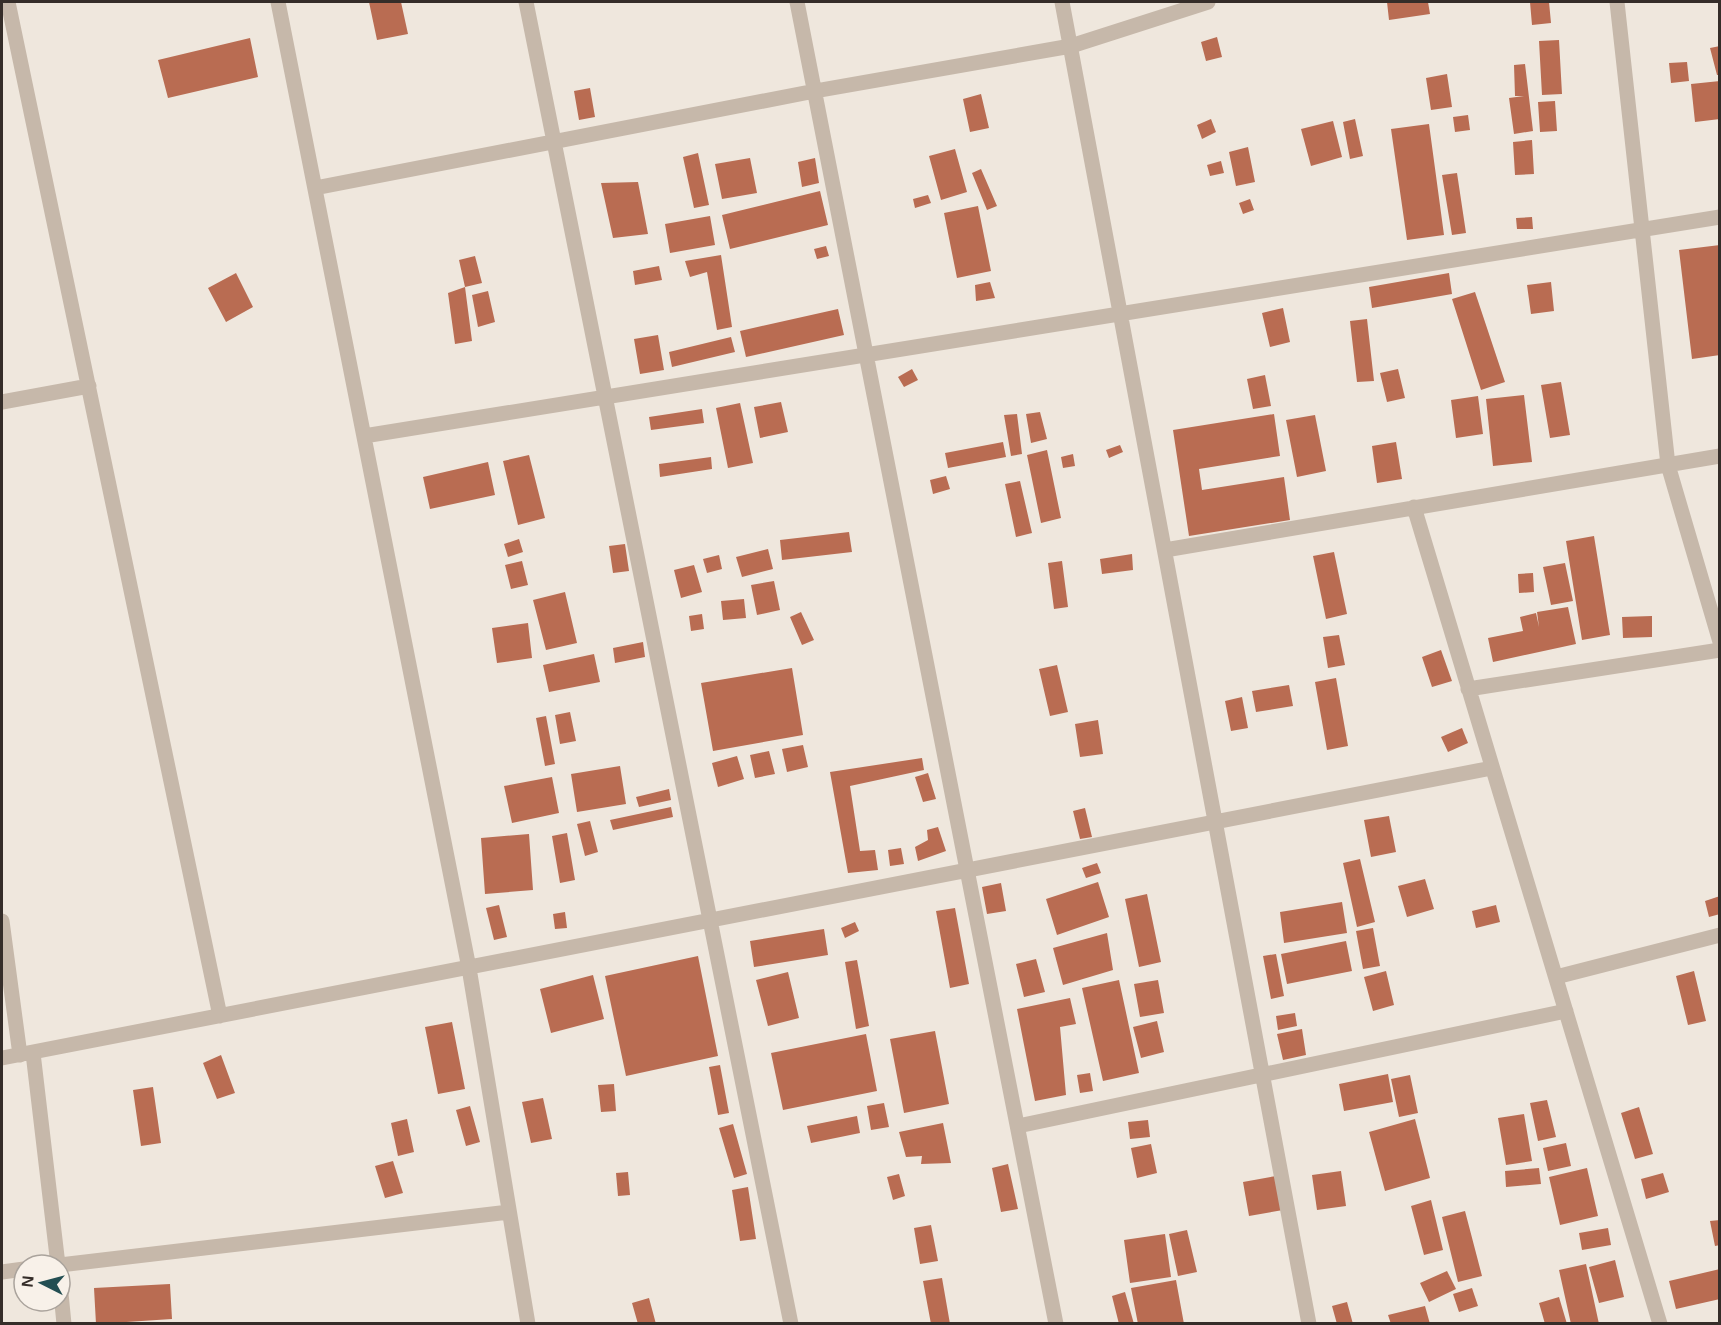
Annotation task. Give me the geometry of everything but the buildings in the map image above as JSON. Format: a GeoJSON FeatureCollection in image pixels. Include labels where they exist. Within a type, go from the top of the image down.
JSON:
{"type":"FeatureCollection","features":[{"type":"Feature","properties":{"kind":"street"},"geometry":{"type":"LineString","coordinates":[[8,2],[220,1016]]}},
{"type":"Feature","properties":{"kind":"street"},"geometry":{"type":"LineString","coordinates":[[278,2],[469,968],[528,1323]]}},
{"type":"Feature","properties":{"kind":"street"},"geometry":{"type":"LineString","coordinates":[[526,2],[791,1323]]}},
{"type":"Feature","properties":{"kind":"street"},"geometry":{"type":"LineString","coordinates":[[797,2],[1056,1323]]}},
{"type":"Feature","properties":{"kind":"street"},"geometry":{"type":"LineString","coordinates":[[1062,2],[1310,1323]]}},
{"type":"Feature","properties":{"kind":"street"},"geometry":{"type":"LineString","coordinates":[[315,188],[815,91],[1071,46],[1208,2]]}},
{"type":"Feature","properties":{"kind":"street"},"geometry":{"type":"LineString","coordinates":[[1617,2],[1668,465],[1719,642]]}},
{"type":"Feature","properties":{"kind":"street"},"geometry":{"type":"LineString","coordinates":[[364,436],[1719,217]]}},
{"type":"Feature","properties":{"kind":"street"},"geometry":{"type":"LineString","coordinates":[[2,402],[88,386]]}},
{"type":"Feature","properties":{"kind":"street"},"geometry":{"type":"LineString","coordinates":[[1165,550],[1719,456]]}},
{"type":"Feature","properties":{"kind":"street"},"geometry":{"type":"LineString","coordinates":[[1414,507],[1660,1323]]}},
{"type":"Feature","properties":{"kind":"street"},"geometry":{"type":"LineString","coordinates":[[1468,689],[1719,650]]}},
{"type":"Feature","properties":{"kind":"street"},"geometry":{"type":"LineString","coordinates":[[2,1058],[1492,768]]}},
{"type":"Feature","properties":{"kind":"street"},"geometry":{"type":"LineString","coordinates":[[2,921],[26,1054],[57,1253]]}},
{"type":"Feature","properties":{"kind":"street"},"geometry":{"type":"LineString","coordinates":[[1556,976],[1719,935]]}},
{"type":"Feature","properties":{"kind":"street"},"geometry":{"type":"LineString","coordinates":[[1018,1125],[1566,1011]]}},
{"type":"Feature","properties":{"kind":"street"},"geometry":{"type":"LineString","coordinates":[[72,1263],[509,1212]]}}]}
